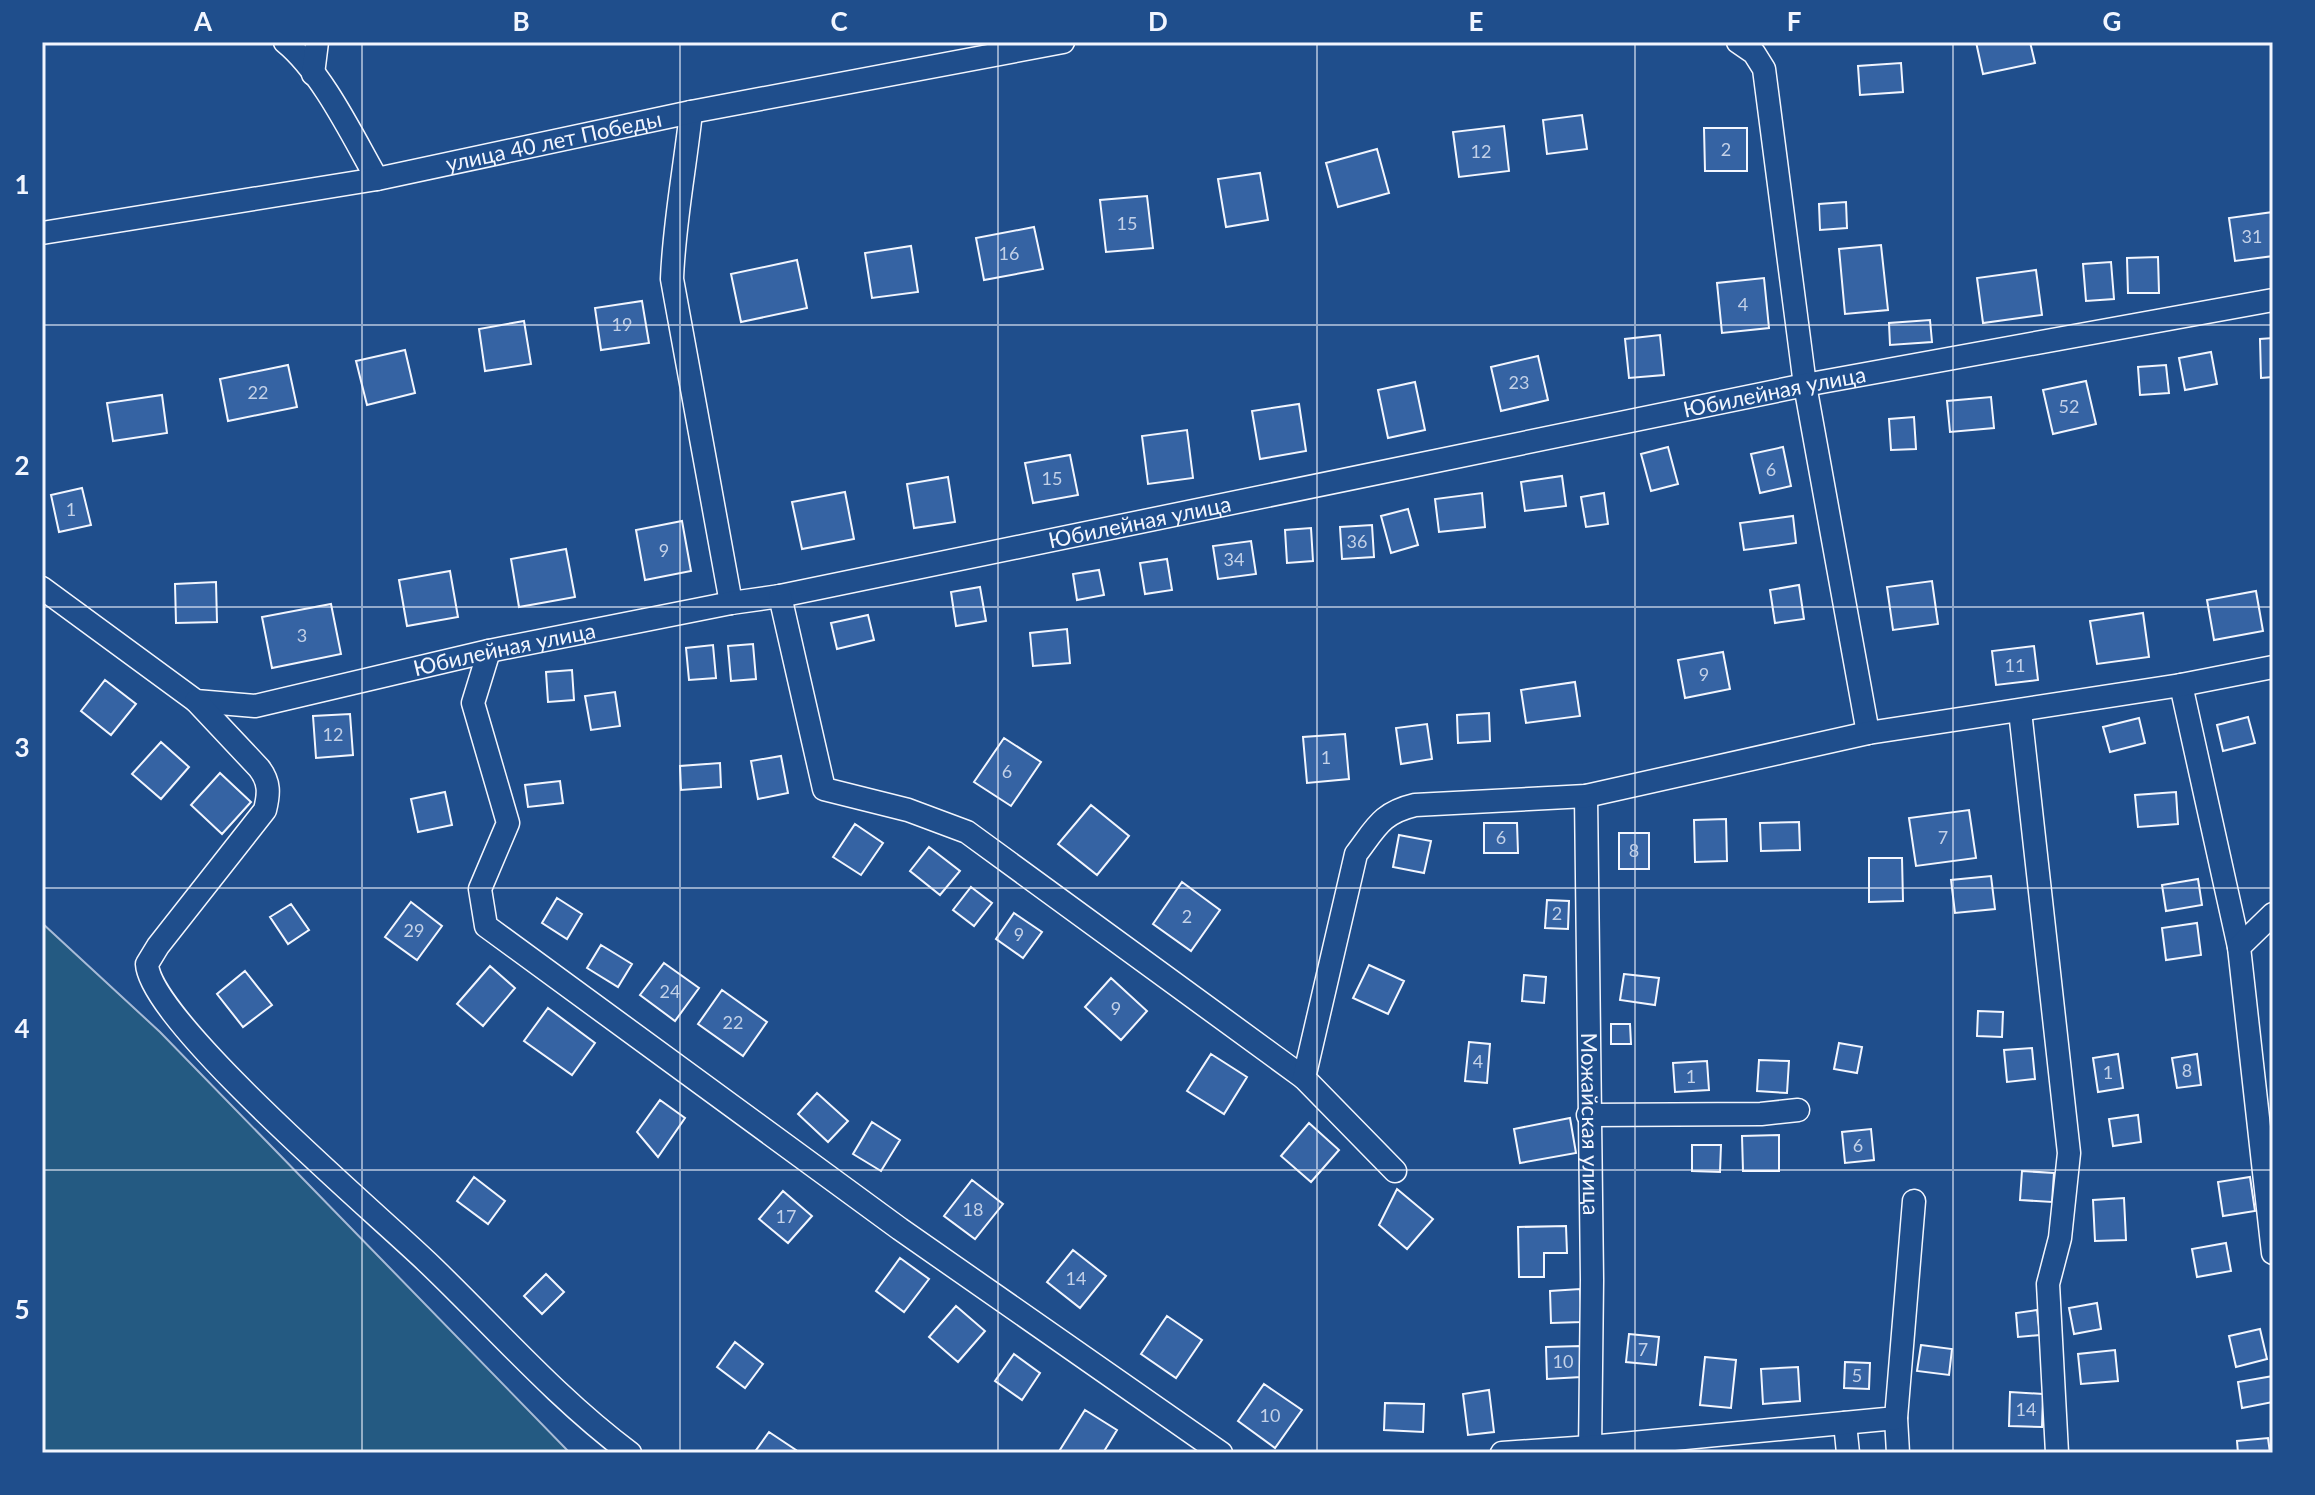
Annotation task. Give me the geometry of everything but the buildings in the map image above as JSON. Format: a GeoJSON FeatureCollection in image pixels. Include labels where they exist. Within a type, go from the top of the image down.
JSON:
{"type":"FeatureCollection","features":[{"type":"Feature","properties":{"kind":"street"},"geometry":{"type":"LineString","coordinates":[[285,42],[335,105],[377,179]]}},
{"type":"Feature","properties":{"kind":"street"},"geometry":{"type":"LineString","coordinates":[[313,74],[317,42]]}},
{"type":"Feature","properties":{"kind":"street","name":"улица 40 лет Победы"},"geometry":{"type":"LineString","coordinates":[[42,233],[377,179],[691,112],[1063,42]]}},
{"type":"Feature","properties":{"kind":"street"},"geometry":{"type":"LineString","coordinates":[[1738,42],[1754,53],[1764,69],[1805,385],[1868,733]]}},
{"type":"Feature","properties":{"kind":"street"},"geometry":{"type":"LineString","coordinates":[[691,112],[683,190],[674,234],[672,279],[731,603]]}},
{"type":"Feature","properties":{"kind":"street","name":"Юбилейная улица"},"geometry":{"type":"LineString","coordinates":[[196,701],[255,706],[489,651],[780,596],[1805,385],[2273,300]]}},
{"type":"Feature","properties":{"kind":"street"},"geometry":{"type":"LineString","coordinates":[[42,588],[196,701],[265,776],[268,794],[265,810],[147,964],[151,982],[210,1055],[305,1151],[428,1263],[531,1367],[630,1453]]}},
{"type":"Feature","properties":{"kind":"street"},"geometry":{"type":"LineString","coordinates":[[780,596],[824,789],[908,810],[967,832],[1304,1078],[1395,1171]]}},
{"type":"Feature","properties":{"kind":"street"},"geometry":{"type":"LineString","coordinates":[[489,651],[473,703],[508,823],[480,889],[486,926],[900,1229],[1221,1453]]}},
{"type":"Feature","properties":{"kind":"street"},"geometry":{"type":"LineString","coordinates":[[1304,1078],[1356,854],[1379,824],[1395,810],[1415,805],[1586,796],[1868,733],[2181,685],[2273,667]]}},
{"type":"Feature","properties":{"kind":"street"},"geometry":{"type":"LineString","coordinates":[[2181,685],[2239,947],[2273,1253]]}},
{"type":"Feature","properties":{"kind":"street"},"geometry":{"type":"LineString","coordinates":[[2020,711],[2069,1153],[2060,1238],[2048,1284],[2057,1453]]}},
{"type":"Feature","properties":{"kind":"street","name":"Можайская улица"},"geometry":{"type":"LineString","coordinates":[[1586,796],[1592,1280],[1590,1450]]}},
{"type":"Feature","properties":{"kind":"street"},"geometry":{"type":"LineString","coordinates":[[2239,947],[2273,914]]}},
{"type":"Feature","properties":{"kind":"street"},"geometry":{"type":"LineString","coordinates":[[1588,1115],[1761,1114],[1798,1110]]}},
{"type":"Feature","properties":{"kind":"street"},"geometry":{"type":"LineString","coordinates":[[1898,1453],[1896,1418],[1914,1201]]}},
{"type":"Feature","properties":{"kind":"street"},"geometry":{"type":"LineString","coordinates":[[1502,1453],[1590,1450],[1896,1418]]}},
{"type":"Feature","properties":{"kind":"street"},"geometry":{"type":"LineString","coordinates":[[1845,1423],[1848,1453]]}},
{"type":"Feature","properties":{"kind":"shaded area"},"geometry":{"type":"Polygon","coordinates":[[[42,923],[160,1032],[570,1453],[42,1453],[42,923]]]}}]}
